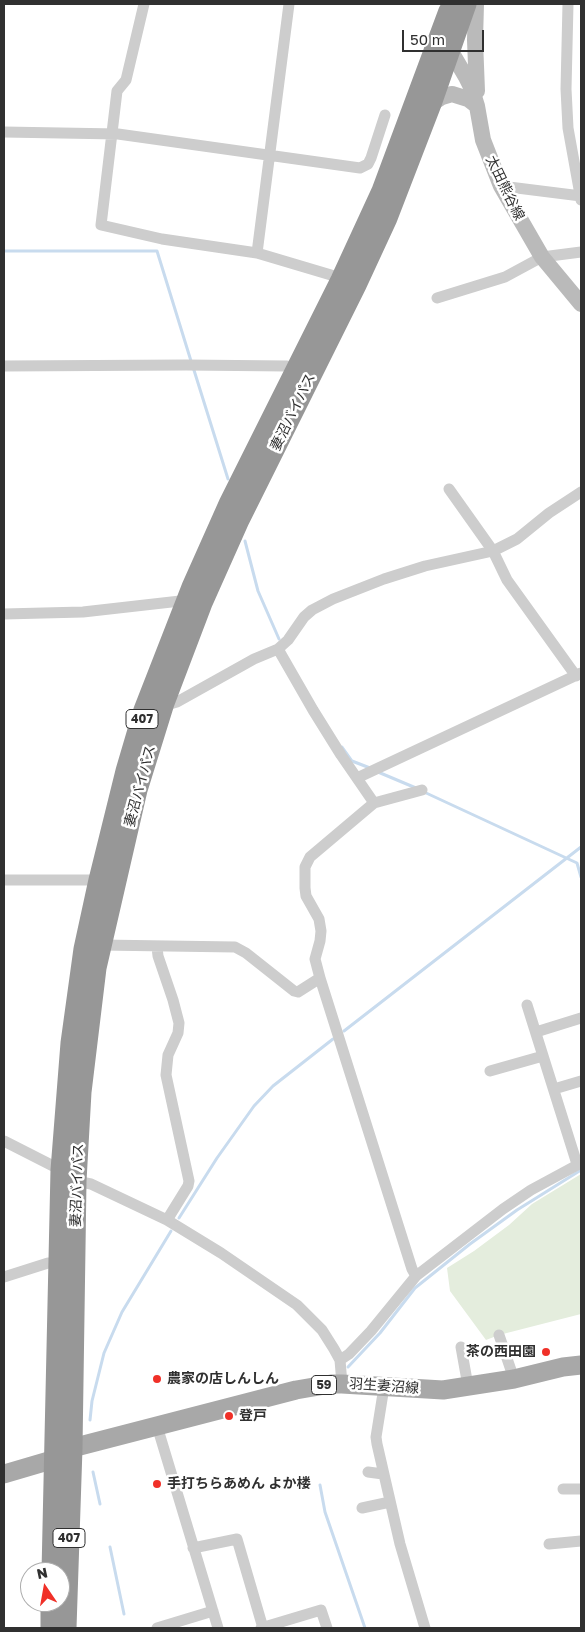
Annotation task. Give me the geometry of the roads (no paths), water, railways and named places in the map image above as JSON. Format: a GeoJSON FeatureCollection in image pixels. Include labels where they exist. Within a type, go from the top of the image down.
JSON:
{"type":"FeatureCollection","features":[{"type":"Feature","properties":{"kind":"highway","name":"妻沼バイパス"},"geometry":{"type":"LineString","coordinates":[[66,1628],[60,1263],[69,1176],[96,968],[137,790],[194,602],[228,504],[356,285],[387,218],[431,104],[446,42],[452,4]]}},
{"type":"Feature","properties":{"kind":"highway","name":"妻沼バイパス"},"geometry":{"type":"LineString","coordinates":[[304,371],[341,280],[382,191],[446,42],[466,4]]}},
{"type":"Feature","properties":{"kind":"highway","name":"妻沼バイパス"},"geometry":{"type":"LineString","coordinates":[[53,1562],[64,1453],[71,1043],[84,949],[126,771],[144,710],[194,602]]}},
{"type":"Feature","properties":{"kind":"highway"},"geometry":{"type":"LineString","coordinates":[[51,1628],[52,1612]]}},
{"type":"Feature","properties":{"kind":"main road"},"geometry":{"type":"LineString","coordinates":[[476,4],[477,106]]}},
{"type":"Feature","properties":{"kind":"main road","name":"太田熊谷線"},"geometry":{"type":"LineString","coordinates":[[446,42],[466,77],[477,106],[483,140],[501,186],[542,257],[581,304]]}},
{"type":"Feature","properties":{"kind":"main road"},"geometry":{"type":"LineString","coordinates":[[431,104],[442,97],[452,94],[468,99],[477,106]]}},
{"type":"Feature","properties":{"kind":"main road","name":"羽生妻沼線"},"geometry":{"type":"LineString","coordinates":[[4,1474],[64,1453],[156,1426],[296,1390],[331,1384],[442,1390],[514,1379],[581,1364]]}},
{"type":"Feature","properties":{"kind":"street"},"geometry":{"type":"LineString","coordinates":[[144,4],[126,80],[118,91],[101,225],[162,239],[257,253],[341,280]]}},
{"type":"Feature","properties":{"kind":"street"},"geometry":{"type":"LineString","coordinates":[[257,253],[289,4]]}},
{"type":"Feature","properties":{"kind":"street"},"geometry":{"type":"LineString","coordinates":[[501,186],[581,198],[568,128],[566,88],[568,4]]}},
{"type":"Feature","properties":{"kind":"street"},"geometry":{"type":"LineString","coordinates":[[4,132],[112,134],[270,154],[360,168],[368,164],[371,158],[385,115]]}},
{"type":"Feature","properties":{"kind":"street"},"geometry":{"type":"LineString","coordinates":[[437,298],[505,277],[542,257],[581,252]]}},
{"type":"Feature","properties":{"kind":"street"},"geometry":{"type":"LineString","coordinates":[[4,366],[287,366],[304,371]]}},
{"type":"Feature","properties":{"kind":"street"},"geometry":{"type":"LineString","coordinates":[[357,778],[578,674],[507,580],[494,551],[449,489]]}},
{"type":"Feature","properties":{"kind":"street"},"geometry":{"type":"LineString","coordinates":[[164,703],[177,702],[254,659],[278,649],[288,640],[304,617],[312,610],[333,599],[424,566],[494,551],[518,539],[544,517],[581,492]]}},
{"type":"Feature","properties":{"kind":"street"},"geometry":{"type":"LineString","coordinates":[[4,614],[83,612],[194,602]]}},
{"type":"Feature","properties":{"kind":"street"},"geometry":{"type":"LineString","coordinates":[[278,649],[341,755],[374,803]]}},
{"type":"Feature","properties":{"kind":"street"},"geometry":{"type":"LineString","coordinates":[[416,1276],[412,1270],[320,978],[315,959],[321,931],[319,919],[306,896],[305,867],[310,857],[374,803],[422,790]]}},
{"type":"Feature","properties":{"kind":"street"},"geometry":{"type":"LineString","coordinates":[[4,880],[99,880]]}},
{"type":"Feature","properties":{"kind":"street"},"geometry":{"type":"LineString","coordinates":[[101,945],[235,947],[246,953],[294,991],[298,992],[320,978]]}},
{"type":"Feature","properties":{"kind":"street"},"geometry":{"type":"LineString","coordinates":[[157,947],[158,956],[179,1023],[178,1033],[168,1055],[166,1075],[189,1181],[188,1186],[167,1220]]}},
{"type":"Feature","properties":{"kind":"street"},"geometry":{"type":"LineString","coordinates":[[340,1360],[349,1354],[371,1331],[416,1276],[503,1209],[531,1190],[579,1163],[527,1005]]}},
{"type":"Feature","properties":{"kind":"street"},"geometry":{"type":"LineString","coordinates":[[536,1032],[581,1018]]}},
{"type":"Feature","properties":{"kind":"street"},"geometry":{"type":"LineString","coordinates":[[490,1071],[543,1056]]}},
{"type":"Feature","properties":{"kind":"street"},"geometry":{"type":"LineString","coordinates":[[554,1089],[581,1081]]}},
{"type":"Feature","properties":{"kind":"street"},"geometry":{"type":"LineString","coordinates":[[4,1141],[69,1176],[91,1184],[167,1220],[221,1253],[297,1305],[322,1330],[340,1360],[342,1384]]}},
{"type":"Feature","properties":{"kind":"street"},"geometry":{"type":"LineString","coordinates":[[4,1276],[48,1263],[60,1263]]}},
{"type":"Feature","properties":{"kind":"street"},"geometry":{"type":"LineString","coordinates":[[499,1335],[514,1379]]}},
{"type":"Feature","properties":{"kind":"street"},"geometry":{"type":"LineString","coordinates":[[461,1346],[468,1386]]}},
{"type":"Feature","properties":{"kind":"street"},"geometry":{"type":"LineString","coordinates":[[384,1387],[376,1437],[390,1502],[425,1628]]}},
{"type":"Feature","properties":{"kind":"street"},"geometry":{"type":"LineString","coordinates":[[156,1426],[218,1628]]}},
{"type":"Feature","properties":{"kind":"street"},"geometry":{"type":"LineString","coordinates":[[368,1472],[383,1474]]}},
{"type":"Feature","properties":{"kind":"street"},"geometry":{"type":"LineString","coordinates":[[563,1488],[581,1488]]}},
{"type":"Feature","properties":{"kind":"street"},"geometry":{"type":"LineString","coordinates":[[362,1508],[390,1502]]}},
{"type":"Feature","properties":{"kind":"street"},"geometry":{"type":"LineString","coordinates":[[193,1548],[237,1539],[262,1628],[321,1610],[327,1628]]}},
{"type":"Feature","properties":{"kind":"street"},"geometry":{"type":"LineString","coordinates":[[548,1544],[581,1541]]}},
{"type":"Feature","properties":{"kind":"street"},"geometry":{"type":"LineString","coordinates":[[156,1628],[213,1611]]}},
{"type":"Feature","properties":{"kind":"waterway"},"geometry":{"type":"LineString","coordinates":[[4,251],[157,251],[191,361]]}},
{"type":"Feature","properties":{"kind":"waterway"},"geometry":{"type":"LineString","coordinates":[[193,367],[228,479]]}},
{"type":"Feature","properties":{"kind":"waterway"},"geometry":{"type":"LineString","coordinates":[[245,541],[258,591],[279,639]]}},
{"type":"Feature","properties":{"kind":"waterway"},"geometry":{"type":"LineString","coordinates":[[342,747],[352,761],[370,768]]}},
{"type":"Feature","properties":{"kind":"waterway"},"geometry":{"type":"LineString","coordinates":[[378,772],[416,788]]}},
{"type":"Feature","properties":{"kind":"waterway"},"geometry":{"type":"LineString","coordinates":[[424,792],[577,863],[581,877]]}},
{"type":"Feature","properties":{"kind":"waterway"},"geometry":{"type":"LineString","coordinates":[[344,1031],[581,847]]}},
{"type":"Feature","properties":{"kind":"waterway"},"geometry":{"type":"LineString","coordinates":[[179,1218],[217,1158],[254,1106],[273,1086],[333,1039]]}},
{"type":"Feature","properties":{"kind":"waterway"},"geometry":{"type":"LineString","coordinates":[[348,1367],[380,1333],[415,1288],[470,1244],[517,1210],[581,1170]]}},
{"type":"Feature","properties":{"kind":"waterway"},"geometry":{"type":"LineString","coordinates":[[90,1420],[92,1401],[104,1353],[122,1312],[171,1231]]}},
{"type":"Feature","properties":{"kind":"waterway"},"geometry":{"type":"LineString","coordinates":[[93,1472],[100,1504]]}},
{"type":"Feature","properties":{"kind":"waterway"},"geometry":{"type":"LineString","coordinates":[[320,1485],[325,1512],[365,1628]]}},
{"type":"Feature","properties":{"kind":"waterway"},"geometry":{"type":"LineString","coordinates":[[110,1547],[124,1614]]}},
{"type":"Feature","properties":{"kind":"place","name":"茶の西田園"},"geometry":{"type":"Point","coordinates":[546,1352]}},
{"type":"Feature","properties":{"kind":"place","name":"農家の店しんしん"},"geometry":{"type":"Point","coordinates":[157,1379]}},
{"type":"Feature","properties":{"kind":"place","name":"登戸"},"geometry":{"type":"Point","coordinates":[229,1416]}},
{"type":"Feature","properties":{"kind":"place","name":"手打ちらあめん よか楼"},"geometry":{"type":"Point","coordinates":[157,1484]}}]}
